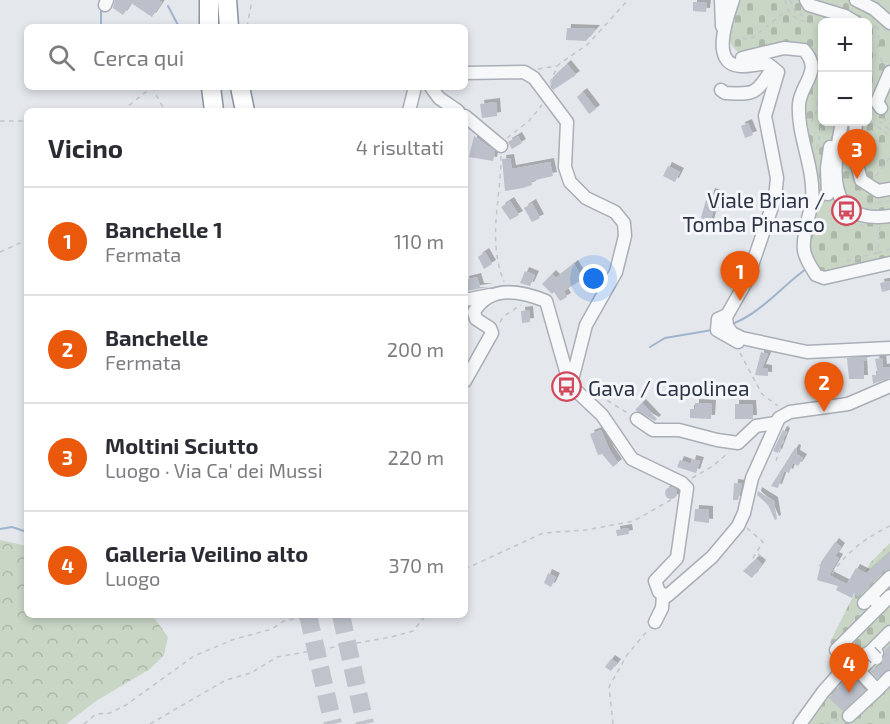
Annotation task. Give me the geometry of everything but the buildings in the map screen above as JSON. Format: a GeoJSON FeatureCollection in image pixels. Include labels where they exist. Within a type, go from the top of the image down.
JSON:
{"type":"FeatureCollection","features":[{"type":"Feature","properties":{"kind":"highway"},"geometry":{"type":"LineString","coordinates":[[208,0],[209,24]]}},
{"type":"Feature","properties":{"kind":"highway"},"geometry":{"type":"LineString","coordinates":[[227,0],[229,24]]}},
{"type":"Feature","properties":{"kind":"highway"},"geometry":{"type":"LineString","coordinates":[[241,90],[244,108]]}},
{"type":"Feature","properties":{"kind":"street"},"geometry":{"type":"LineString","coordinates":[[720,0],[723,49],[729,62],[739,66],[769,68],[778,72],[765,116],[777,178],[775,198],[747,280],[726,322],[732,333],[775,346],[807,352],[890,348]]}},
{"type":"Feature","properties":{"kind":"street"},"geometry":{"type":"LineString","coordinates":[[733,0],[723,32],[730,52],[738,59],[795,47],[804,50],[813,64],[812,75],[800,102],[799,117],[807,152],[812,199],[804,252],[816,275],[824,278],[890,263]]}},
{"type":"Feature","properties":{"kind":"street"},"geometry":{"type":"LineString","coordinates":[[806,0],[809,5],[848,18]]}},
{"type":"Feature","properties":{"kind":"street"},"geometry":{"type":"LineString","coordinates":[[856,0],[874,9],[890,23]]}},
{"type":"Feature","properties":{"kind":"street"},"geometry":{"type":"LineString","coordinates":[[721,90],[725,93],[753,93],[769,68]]}},
{"type":"Feature","properties":{"kind":"street"},"geometry":{"type":"LineString","coordinates":[[757,116],[769,68]]}},
{"type":"Feature","properties":{"kind":"street"},"geometry":{"type":"LineString","coordinates":[[880,113],[877,102],[890,71]]}},
{"type":"Feature","properties":{"kind":"street"},"geometry":{"type":"LineString","coordinates":[[468,73],[524,72],[534,78],[545,97],[567,125],[565,167],[570,182],[585,198],[615,212],[621,218],[625,230],[616,272],[586,325],[573,388]]}},
{"type":"Feature","properties":{"kind":"street"},"geometry":{"type":"LineString","coordinates":[[410,108],[414,90]]}},
{"type":"Feature","properties":{"kind":"street"},"geometry":{"type":"LineString","coordinates":[[433,90],[439,98],[454,108]]}},
{"type":"Feature","properties":{"kind":"street"},"geometry":{"type":"LineString","coordinates":[[468,118],[501,146]]}},
{"type":"Feature","properties":{"kind":"street"},"geometry":{"type":"LineString","coordinates":[[828,194],[827,168],[835,126]]}},
{"type":"Feature","properties":{"kind":"street"},"geometry":{"type":"LineString","coordinates":[[842,126],[836,173],[843,202],[850,211],[860,216],[890,216]]}},
{"type":"Feature","properties":{"kind":"street"},"geometry":{"type":"LineString","coordinates":[[856,126],[854,152],[861,180],[878,186]]}},
{"type":"Feature","properties":{"kind":"street"},"geometry":{"type":"LineString","coordinates":[[468,299],[508,290],[536,298],[550,306],[573,388],[602,415],[632,459],[686,488],[677,558],[655,581],[657,589],[663,595],[671,595],[676,591],[738,526],[744,513],[752,478],[760,465],[775,423],[781,416],[790,412],[848,404],[890,386]]}},
{"type":"Feature","properties":{"kind":"street"},"geometry":{"type":"LineString","coordinates":[[468,376],[492,333],[490,328],[476,319],[474,312],[494,294]]}},
{"type":"Feature","properties":{"kind":"street"},"geometry":{"type":"LineString","coordinates":[[728,315],[717,320],[716,327],[719,333],[745,345]]}},
{"type":"Feature","properties":{"kind":"street"},"geometry":{"type":"LineString","coordinates":[[637,419],[652,430],[678,430],[717,441],[738,443],[752,428],[775,423]]}},
{"type":"Feature","properties":{"kind":"street"},"geometry":{"type":"LineString","coordinates":[[880,606],[868,600],[890,578]]}},
{"type":"Feature","properties":{"kind":"street"},"geometry":{"type":"LineString","coordinates":[[655,622],[662,608],[663,595]]}},
{"type":"Feature","properties":{"kind":"street"},"geometry":{"type":"LineString","coordinates":[[836,650],[890,596]]}},
{"type":"Feature","properties":{"kind":"street"},"geometry":{"type":"LineString","coordinates":[[800,724],[823,692],[846,666],[873,655],[890,632]]}},
{"type":"Feature","properties":{"kind":"street"},"geometry":{"type":"LineString","coordinates":[[877,690],[859,671],[890,640]]}},
{"type":"Feature","properties":{"kind":"street"},"geometry":{"type":"LineString","coordinates":[[849,716],[890,677]]}},
{"type":"Feature","properties":{"kind":"path"},"geometry":{"type":"LineString","coordinates":[[248,24],[252,0]]}},
{"type":"Feature","properties":{"kind":"path"},"geometry":{"type":"LineString","coordinates":[[524,72],[558,65],[588,44],[628,0]]}},
{"type":"Feature","properties":{"kind":"path"},"geometry":{"type":"LineString","coordinates":[[785,0],[787,10],[797,20],[818,25]]}},
{"type":"Feature","properties":{"kind":"path"},"geometry":{"type":"LineString","coordinates":[[797,0],[790,2],[795,12],[808,19]]}},
{"type":"Feature","properties":{"kind":"path"},"geometry":{"type":"LineString","coordinates":[[743,38],[750,40],[787,10]]}},
{"type":"Feature","properties":{"kind":"path"},"geometry":{"type":"LineString","coordinates":[[874,18],[879,42],[875,56],[882,60],[880,65],[890,71]]}},
{"type":"Feature","properties":{"kind":"path"},"geometry":{"type":"LineString","coordinates":[[872,33],[876,22]]}},
{"type":"Feature","properties":{"kind":"path"},"geometry":{"type":"LineString","coordinates":[[508,290],[502,278],[494,233],[501,189],[501,146],[508,136],[539,110],[558,65]]}},
{"type":"Feature","properties":{"kind":"path"},"geometry":{"type":"LineString","coordinates":[[126,108],[148,90]]}},
{"type":"Feature","properties":{"kind":"path"},"geometry":{"type":"LineString","coordinates":[[154,90],[163,108]]}},
{"type":"Feature","properties":{"kind":"path"},"geometry":{"type":"LineString","coordinates":[[811,130],[818,96]]}},
{"type":"Feature","properties":{"kind":"path"},"geometry":{"type":"LineString","coordinates":[[876,126],[880,113]]}},
{"type":"Feature","properties":{"kind":"path"},"geometry":{"type":"LineString","coordinates":[[880,113],[890,124]]}},
{"type":"Feature","properties":{"kind":"path"},"geometry":{"type":"LineString","coordinates":[[0,121],[24,121]]}},
{"type":"Feature","properties":{"kind":"path"},"geometry":{"type":"LineString","coordinates":[[879,122],[890,130]]}},
{"type":"Feature","properties":{"kind":"path"},"geometry":{"type":"LineString","coordinates":[[872,123],[890,136]]}},
{"type":"Feature","properties":{"kind":"path"},"geometry":{"type":"LineString","coordinates":[[816,156],[821,128]]}},
{"type":"Feature","properties":{"kind":"path"},"geometry":{"type":"LineString","coordinates":[[813,149],[814,144]]}},
{"type":"Feature","properties":{"kind":"path"},"geometry":{"type":"LineString","coordinates":[[868,204],[890,157]]}},
{"type":"Feature","properties":{"kind":"path"},"geometry":{"type":"LineString","coordinates":[[865,205],[890,200]]}},
{"type":"Feature","properties":{"kind":"path"},"geometry":{"type":"LineString","coordinates":[[878,253],[880,227]]}},
{"type":"Feature","properties":{"kind":"path"},"geometry":{"type":"LineString","coordinates":[[0,252],[24,241]]}},
{"type":"Feature","properties":{"kind":"path"},"geometry":{"type":"LineString","coordinates":[[846,260],[890,249]]}},
{"type":"Feature","properties":{"kind":"path"},"geometry":{"type":"LineString","coordinates":[[492,333],[504,316],[536,298]]}},
{"type":"Feature","properties":{"kind":"path"},"geometry":{"type":"LineString","coordinates":[[729,338],[735,344],[751,376],[766,398],[774,405],[789,409],[788,431],[777,461]]}},
{"type":"Feature","properties":{"kind":"path"},"geometry":{"type":"LineString","coordinates":[[573,388],[589,389],[637,419]]}},
{"type":"Feature","properties":{"kind":"path"},"geometry":{"type":"LineString","coordinates":[[468,568],[543,533],[586,530],[634,521],[686,488],[696,474],[722,459],[738,443]]}},
{"type":"Feature","properties":{"kind":"path"},"geometry":{"type":"LineString","coordinates":[[738,526],[751,530],[762,539],[757,554],[751,561]]}},
{"type":"Feature","properties":{"kind":"path"},"geometry":{"type":"LineString","coordinates":[[819,565],[833,574],[840,561],[867,537],[890,526]]}},
{"type":"Feature","properties":{"kind":"path"},"geometry":{"type":"LineString","coordinates":[[757,554],[766,561]]}},
{"type":"Feature","properties":{"kind":"path"},"geometry":{"type":"LineString","coordinates":[[84,724],[96,714],[110,713],[126,705],[194,656],[232,640],[272,629],[284,621],[298,618]]}},
{"type":"Feature","properties":{"kind":"path"},"geometry":{"type":"LineString","coordinates":[[150,724],[226,680],[251,673],[277,657],[391,637],[413,631],[424,618]]}},
{"type":"Feature","properties":{"kind":"path"},"geometry":{"type":"LineString","coordinates":[[613,724],[609,687],[627,655],[655,622]]}},
{"type":"Feature","properties":{"kind":"path"},"geometry":{"type":"LineString","coordinates":[[826,724],[849,716]]}},
{"type":"Feature","properties":{"kind":"green space"},"geometry":{"type":"Polygon","coordinates":[[[735,0],[890,0],[890,260],[826,273],[820,271],[811,259],[807,246],[815,204],[802,122],[809,52],[741,55],[732,46],[726,34],[735,0]]]}},
{"type":"Feature","properties":{"kind":"green space"},"geometry":{"type":"Polygon","coordinates":[[[0,540],[24,545],[24,618],[154,618],[168,637],[164,655],[150,669],[96,701],[66,724],[0,724],[0,540]]]}},
{"type":"Feature","properties":{"kind":"green space"},"geometry":{"type":"Polygon","coordinates":[[[890,543],[890,724],[791,724],[838,668],[830,642],[870,563],[890,543]]]}},
{"type":"Feature","properties":{"kind":"waterway"},"geometry":{"type":"LineString","coordinates":[[168,6],[177,24]]}},
{"type":"Feature","properties":{"kind":"waterway"},"geometry":{"type":"LineString","coordinates":[[101,9],[101,24]]}},
{"type":"Feature","properties":{"kind":"waterway"},"geometry":{"type":"LineString","coordinates":[[732,324],[762,307],[806,269]]}},
{"type":"Feature","properties":{"kind":"waterway"},"geometry":{"type":"LineString","coordinates":[[650,347],[665,338],[712,330]]}},
{"type":"Feature","properties":{"kind":"waterway"},"geometry":{"type":"LineString","coordinates":[[0,529],[12,527],[24,531]]}},
{"type":"Feature","properties":{"kind":"tunnel"},"geometry":{"type":"LineString","coordinates":[[309,618],[333,724]]}},
{"type":"Feature","properties":{"kind":"tunnel"},"geometry":{"type":"LineString","coordinates":[[342,618],[365,724]]}},
{"type":"Feature","properties":{"kind":"place","name":"Moltini Sciutto"},"geometry":{"type":"Point","coordinates":[857,179]}},
{"type":"Feature","properties":{"kind":"place","name":"Viale Brian / Tomba Pinasco"},"geometry":{"type":"Point","coordinates":[846,211]}},
{"type":"Feature","properties":{"kind":"place","name":"Banchelle 1"},"geometry":{"type":"Point","coordinates":[740,301]}},
{"type":"Feature","properties":{"kind":"place","name":"Gava / Capolinea"},"geometry":{"type":"Point","coordinates":[567,387]}},
{"type":"Feature","properties":{"kind":"place","name":"Banchelle"},"geometry":{"type":"Point","coordinates":[824,412]}},
{"type":"Feature","properties":{"kind":"place","name":"Galleria Veilino alto"},"geometry":{"type":"Point","coordinates":[849,693]}}]}
